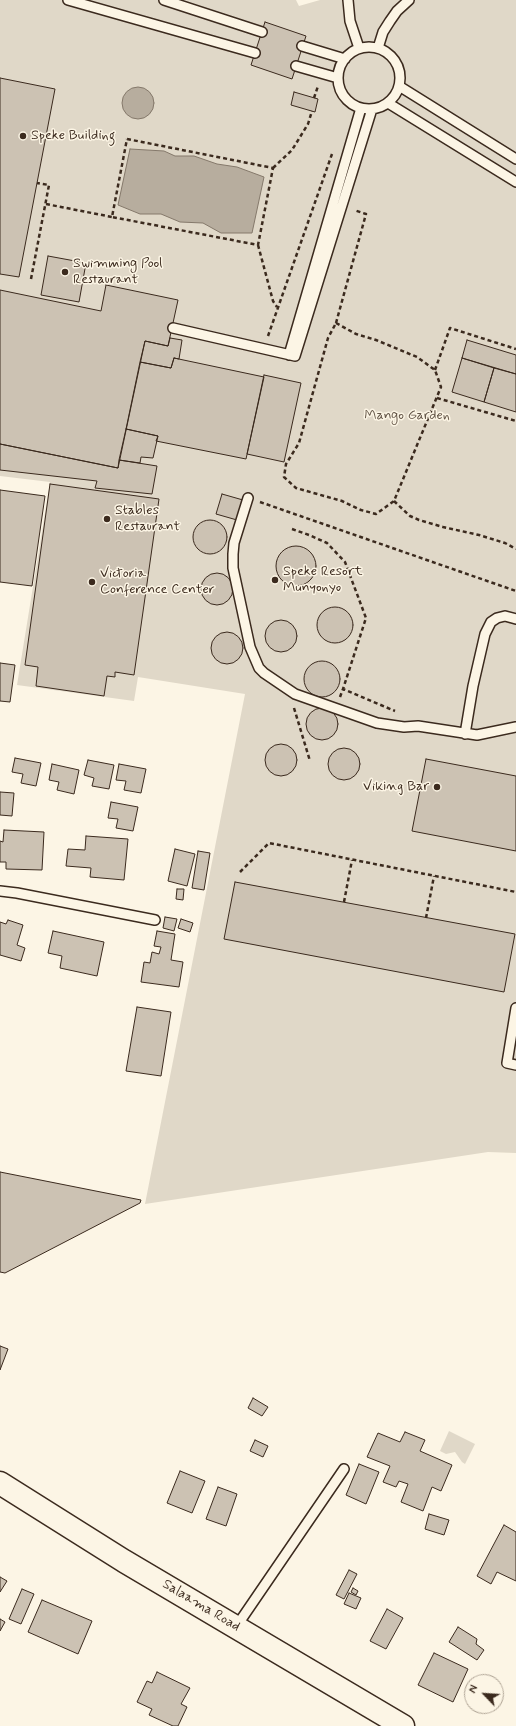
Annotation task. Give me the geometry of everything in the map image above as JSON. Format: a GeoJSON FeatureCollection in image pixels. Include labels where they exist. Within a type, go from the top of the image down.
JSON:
{"type":"FeatureCollection","features":[{"type":"Feature","properties":{"kind":"street","name":"Salaama Road"},"geometry":{"type":"LineString","coordinates":[[0,1483],[124,1561],[403,1726]]}},
{"type":"Feature","properties":{"kind":"lane"},"geometry":{"type":"LineString","coordinates":[[68,0],[254,53]]}},
{"type":"Feature","properties":{"kind":"lane"},"geometry":{"type":"LineString","coordinates":[[164,0],[262,32]]}},
{"type":"Feature","properties":{"kind":"lane"},"geometry":{"type":"LineString","coordinates":[[348,0],[350,21],[359,48]]}},
{"type":"Feature","properties":{"kind":"lane"},"geometry":{"type":"LineString","coordinates":[[378,48],[383,32],[390,21],[397,11],[409,0]]}},
{"type":"Feature","properties":{"kind":"lane"},"geometry":{"type":"LineString","coordinates":[[302,46],[345,59]]}},
{"type":"Feature","properties":{"kind":"lane"},"geometry":{"type":"LineString","coordinates":[[359,48],[378,48],[389,53],[399,68],[401,80],[394,97],[380,107],[372,109],[361,108],[350,102],[341,92],[338,78],[340,68],[351,52],[359,48]]}},
{"type":"Feature","properties":{"kind":"lane"},"geometry":{"type":"LineString","coordinates":[[296,66],[338,78]]}},
{"type":"Feature","properties":{"kind":"lane"},"geometry":{"type":"LineString","coordinates":[[399,86],[516,159]]}},
{"type":"Feature","properties":{"kind":"lane"},"geometry":{"type":"LineString","coordinates":[[388,102],[516,182]]}},
{"type":"Feature","properties":{"kind":"lane"},"geometry":{"type":"LineString","coordinates":[[292,356],[361,108]]}},
{"type":"Feature","properties":{"kind":"lane"},"geometry":{"type":"LineString","coordinates":[[292,356],[343,206],[372,109]]}},
{"type":"Feature","properties":{"kind":"lane"},"geometry":{"type":"LineString","coordinates":[[173,328],[292,356]]}},
{"type":"Feature","properties":{"kind":"lane"},"geometry":{"type":"LineString","coordinates":[[248,498],[232,554],[233,568],[250,647],[259,668],[295,694],[377,723],[418,726],[465,734],[487,734],[516,727]]}},
{"type":"Feature","properties":{"kind":"lane"},"geometry":{"type":"LineString","coordinates":[[465,734],[473,686],[485,634],[491,622],[497,618],[505,616],[516,619]]}},
{"type":"Feature","properties":{"kind":"lane"},"geometry":{"type":"LineString","coordinates":[[0,891],[155,920]]}},
{"type":"Feature","properties":{"kind":"lane"},"geometry":{"type":"LineString","coordinates":[[516,1008],[507,1063],[516,1065]]}},
{"type":"Feature","properties":{"kind":"lane"},"geometry":{"type":"LineString","coordinates":[[236,1627],[344,1469]]}},
{"type":"Feature","properties":{"kind":"path"},"geometry":{"type":"LineString","coordinates":[[277,308],[272,301],[258,245],[273,168],[292,150],[308,124],[312,111]]}},
{"type":"Feature","properties":{"kind":"path"},"geometry":{"type":"LineString","coordinates":[[112,217],[126,139],[273,168]]}},
{"type":"Feature","properties":{"kind":"path"},"geometry":{"type":"LineString","coordinates":[[263,350],[332,153]]}},
{"type":"Feature","properties":{"kind":"path"},"geometry":{"type":"LineString","coordinates":[[31,279],[49,185],[37,183]]}},
{"type":"Feature","properties":{"kind":"path"},"geometry":{"type":"LineString","coordinates":[[46,204],[258,245]]}},
{"type":"Feature","properties":{"kind":"path"},"geometry":{"type":"LineString","coordinates":[[336,324],[356,334],[376,340],[417,357],[435,370],[441,387],[394,501],[376,514],[361,510],[342,501],[296,488],[284,477],[286,464],[299,443],[328,338],[336,324],[366,214],[343,206]]}},
{"type":"Feature","properties":{"kind":"path"},"geometry":{"type":"LineString","coordinates":[[435,370],[450,328],[516,349]]}},
{"type":"Feature","properties":{"kind":"path"},"geometry":{"type":"LineString","coordinates":[[437,398],[516,421]]}},
{"type":"Feature","properties":{"kind":"path"},"geometry":{"type":"LineString","coordinates":[[248,498],[516,591]]}},
{"type":"Feature","properties":{"kind":"path"},"geometry":{"type":"LineString","coordinates":[[394,501],[414,518],[492,539],[516,549]]}},
{"type":"Feature","properties":{"kind":"path"},"geometry":{"type":"LineString","coordinates":[[292,529],[309,534],[327,543],[344,562],[366,618],[343,689],[335,708]]}},
{"type":"Feature","properties":{"kind":"path"},"geometry":{"type":"LineString","coordinates":[[343,689],[418,720],[418,726]]}},
{"type":"Feature","properties":{"kind":"path"},"geometry":{"type":"LineString","coordinates":[[295,694],[294,710],[310,761]]}},
{"type":"Feature","properties":{"kind":"path"},"geometry":{"type":"LineString","coordinates":[[240,872],[269,843],[516,892]]}},
{"type":"Feature","properties":{"kind":"path"},"geometry":{"type":"LineString","coordinates":[[344,902],[352,860]]}},
{"type":"Feature","properties":{"kind":"path"},"geometry":{"type":"LineString","coordinates":[[426,918],[434,876]]}},
{"type":"Feature","properties":{"kind":"green space","name":"Speke Resort Munyonyo"},"geometry":{"type":"Polygon","coordinates":[[[0,0],[296,0],[299,6],[320,0],[516,0],[516,1153],[488,1152],[145,1204],[245,694],[138,677],[134,701],[17,685],[50,482],[0,476],[0,0]]]}},
{"type":"Feature","properties":{"kind":"green space"},"geometry":{"type":"Polygon","coordinates":[[[449,1431],[475,1444],[465,1464],[455,1452],[446,1454],[440,1451],[449,1431]]]}},
{"type":"Feature","properties":{"kind":"shaded area"},"geometry":{"type":"Polygon","coordinates":[[[135,87],[141,87],[150,91],[154,103],[150,115],[141,119],[135,119],[126,115],[122,106],[122,100],[126,91],[135,87]]]}},
{"type":"Feature","properties":{"kind":"shaded area"},"geometry":{"type":"Polygon","coordinates":[[[130,149],[164,151],[175,156],[194,156],[217,164],[237,167],[264,177],[252,233],[221,233],[203,223],[180,222],[161,214],[140,214],[118,205],[130,149]]]}},
{"type":"Feature","properties":{"kind":"building"},"geometry":{"type":"Polygon","coordinates":[[[265,22],[306,36],[292,79],[251,65],[265,22]]]}},
{"type":"Feature","properties":{"kind":"building","name":"Speke Building"},"geometry":{"type":"Polygon","coordinates":[[[0,78],[55,89],[19,277],[0,274],[0,78]]]}},
{"type":"Feature","properties":{"kind":"building"},"geometry":{"type":"Polygon","coordinates":[[[294,92],[318,99],[315,112],[291,105],[294,92]]]}},
{"type":"Feature","properties":{"kind":"building","name":"Swimming Pool Restaurant"},"geometry":{"type":"Polygon","coordinates":[[[48,256],[86,263],[79,302],[41,295],[48,256]]]}},
{"type":"Feature","properties":{"kind":"building"},"geometry":{"type":"Polygon","coordinates":[[[106,285],[178,300],[168,346],[145,341],[118,468],[0,444],[0,290],[101,311],[106,285]]]}},
{"type":"Feature","properties":{"kind":"building"},"geometry":{"type":"Polygon","coordinates":[[[170,338],[182,340],[179,359],[174,358],[171,368],[140,362],[145,341],[168,346],[170,338]]]}},
{"type":"Feature","properties":{"kind":"building"},"geometry":{"type":"Polygon","coordinates":[[[467,340],[516,355],[516,374],[462,358],[467,340]]]}},
{"type":"Feature","properties":{"kind":"building"},"geometry":{"type":"Polygon","coordinates":[[[174,358],[264,377],[246,459],[156,441],[158,436],[126,429],[140,362],[171,368],[174,358]]]}},
{"type":"Feature","properties":{"kind":"building"},"geometry":{"type":"Polygon","coordinates":[[[462,358],[494,368],[484,402],[452,392],[462,358]]]}},
{"type":"Feature","properties":{"kind":"building"},"geometry":{"type":"Polygon","coordinates":[[[494,368],[516,374],[516,412],[484,402],[494,368]]]}},
{"type":"Feature","properties":{"kind":"building"},"geometry":{"type":"Polygon","coordinates":[[[264,375],[301,383],[284,462],[247,454],[264,375]]]}},
{"type":"Feature","properties":{"kind":"building"},"geometry":{"type":"Polygon","coordinates":[[[126,429],[158,436],[153,458],[141,457],[140,463],[119,460],[126,429]]]}},
{"type":"Feature","properties":{"kind":"building"},"geometry":{"type":"Polygon","coordinates":[[[0,444],[118,468],[119,460],[157,466],[152,494],[95,488],[97,481],[0,470],[0,444]]]}},
{"type":"Feature","properties":{"kind":"building","name":"Victoria Conference Center"},"geometry":{"type":"Polygon","coordinates":[[[50,484],[159,499],[134,675],[115,672],[115,677],[107,676],[104,696],[36,686],[38,667],[25,665],[50,484]]]}},
{"type":"Feature","properties":{"kind":"building"},"geometry":{"type":"Polygon","coordinates":[[[0,490],[45,496],[32,586],[0,582],[0,490]]]}},
{"type":"Feature","properties":{"kind":"building"},"geometry":{"type":"Polygon","coordinates":[[[222,494],[243,500],[237,520],[216,514],[222,494]]]}},
{"type":"Feature","properties":{"kind":"building"},"geometry":{"type":"Polygon","coordinates":[[[210,520],[222,525],[227,537],[222,549],[210,554],[198,549],[193,537],[198,525],[210,520]]]}},
{"type":"Feature","properties":{"kind":"building"},"geometry":{"type":"Polygon","coordinates":[[[292,546],[300,546],[307,549],[313,555],[316,566],[313,577],[307,583],[300,586],[292,586],[285,583],[279,577],[276,570],[276,562],[279,555],[285,549],[292,546]]]}},
{"type":"Feature","properties":{"kind":"building"},"geometry":{"type":"Polygon","coordinates":[[[214,573],[220,573],[230,580],[233,589],[232,595],[226,602],[220,605],[214,605],[204,598],[201,592],[201,586],[208,576],[214,573]]]}},
{"type":"Feature","properties":{"kind":"building"},"geometry":{"type":"Polygon","coordinates":[[[339,607],[348,612],[352,618],[352,632],[348,638],[339,643],[331,643],[322,638],[318,632],[317,621],[322,612],[328,608],[339,607]]]}},
{"type":"Feature","properties":{"kind":"building"},"geometry":{"type":"Polygon","coordinates":[[[278,620],[284,620],[294,627],[297,636],[296,642],[290,649],[284,652],[278,652],[268,645],[265,639],[265,633],[272,623],[278,620]]]}},
{"type":"Feature","properties":{"kind":"building"},"geometry":{"type":"Polygon","coordinates":[[[224,632],[230,632],[240,639],[243,648],[242,654],[236,661],[230,664],[224,664],[214,657],[211,651],[211,645],[218,635],[224,632]]]}},
{"type":"Feature","properties":{"kind":"building"},"geometry":{"type":"Polygon","coordinates":[[[322,661],[335,666],[340,679],[335,692],[322,697],[309,692],[304,679],[309,666],[322,661]]]}},
{"type":"Feature","properties":{"kind":"building"},"geometry":{"type":"Polygon","coordinates":[[[0,663],[15,665],[10,702],[0,701],[0,663]]]}},
{"type":"Feature","properties":{"kind":"building"},"geometry":{"type":"Polygon","coordinates":[[[319,708],[325,708],[335,715],[338,724],[337,730],[331,737],[325,740],[319,740],[309,733],[306,727],[306,721],[313,711],[319,708]]]}},
{"type":"Feature","properties":{"kind":"building"},"geometry":{"type":"Polygon","coordinates":[[[278,744],[284,744],[294,751],[297,760],[296,766],[290,773],[284,776],[278,776],[268,769],[265,763],[265,757],[272,747],[278,744]]]}},
{"type":"Feature","properties":{"kind":"building"},"geometry":{"type":"Polygon","coordinates":[[[341,748],[347,748],[357,755],[360,764],[359,770],[353,777],[347,780],[341,780],[331,773],[328,767],[328,761],[335,751],[341,748]]]}},
{"type":"Feature","properties":{"kind":"building"},"geometry":{"type":"Polygon","coordinates":[[[15,758],[41,763],[36,786],[21,783],[23,774],[12,772],[15,758]]]}},
{"type":"Feature","properties":{"kind":"building"},"geometry":{"type":"Polygon","coordinates":[[[426,759],[516,776],[516,851],[412,831],[426,759]]]}},
{"type":"Feature","properties":{"kind":"building"},"geometry":{"type":"Polygon","coordinates":[[[88,760],[114,765],[109,789],[92,786],[94,778],[84,775],[88,760]]]}},
{"type":"Feature","properties":{"kind":"building"},"geometry":{"type":"Polygon","coordinates":[[[52,764],[79,770],[74,794],[57,790],[59,782],[49,780],[52,764]]]}},
{"type":"Feature","properties":{"kind":"building"},"geometry":{"type":"Polygon","coordinates":[[[119,764],[146,769],[141,793],[124,790],[126,781],[116,780],[119,764]]]}},
{"type":"Feature","properties":{"kind":"building"},"geometry":{"type":"Polygon","coordinates":[[[0,792],[14,793],[12,816],[0,815],[0,792]]]}},
{"type":"Feature","properties":{"kind":"building"},"geometry":{"type":"Polygon","coordinates":[[[111,802],[138,807],[133,831],[116,828],[118,819],[108,818],[111,802]]]}},
{"type":"Feature","properties":{"kind":"building"},"geometry":{"type":"Polygon","coordinates":[[[4,830],[44,832],[42,870],[6,869],[6,862],[0,862],[0,841],[3,842],[4,830]]]}},
{"type":"Feature","properties":{"kind":"building"},"geometry":{"type":"Polygon","coordinates":[[[86,836],[128,839],[124,880],[90,877],[91,868],[66,866],[68,849],[85,850],[86,836]]]}},
{"type":"Feature","properties":{"kind":"building"},"geometry":{"type":"Polygon","coordinates":[[[175,849],[195,854],[187,886],[168,881],[175,849]]]}},
{"type":"Feature","properties":{"kind":"building"},"geometry":{"type":"Polygon","coordinates":[[[198,851],[210,853],[204,890],[192,888],[198,851]]]}},
{"type":"Feature","properties":{"kind":"building"},"geometry":{"type":"Polygon","coordinates":[[[235,882],[515,934],[504,992],[224,939],[235,882]]]}},
{"type":"Feature","properties":{"kind":"building"},"geometry":{"type":"Polygon","coordinates":[[[177,889],[184,889],[183,900],[176,899],[177,889]]]}},
{"type":"Feature","properties":{"kind":"building"},"geometry":{"type":"Polygon","coordinates":[[[165,917],[177,919],[174,931],[163,928],[165,917]]]}},
{"type":"Feature","properties":{"kind":"building"},"geometry":{"type":"Polygon","coordinates":[[[181,919],[193,923],[190,932],[178,928],[181,919]]]}},
{"type":"Feature","properties":{"kind":"building"},"geometry":{"type":"Polygon","coordinates":[[[8,920],[23,925],[17,945],[25,948],[21,961],[0,955],[0,922],[6,924],[8,920]]]}},
{"type":"Feature","properties":{"kind":"building"},"geometry":{"type":"Polygon","coordinates":[[[53,931],[104,942],[97,976],[60,968],[62,956],[48,953],[53,931]]]}},
{"type":"Feature","properties":{"kind":"building"},"geometry":{"type":"Polygon","coordinates":[[[157,931],[175,934],[171,960],[183,962],[179,987],[141,982],[144,962],[150,963],[152,952],[159,954],[161,947],[154,946],[157,931]]]}},
{"type":"Feature","properties":{"kind":"building"},"geometry":{"type":"Polygon","coordinates":[[[137,1007],[171,1012],[161,1076],[126,1071],[137,1007]]]}},
{"type":"Feature","properties":{"kind":"building"},"geometry":{"type":"Polygon","coordinates":[[[0,1172],[141,1200],[140,1203],[5,1273],[0,1272],[0,1172]]]}},
{"type":"Feature","properties":{"kind":"building"},"geometry":{"type":"Polygon","coordinates":[[[0,1346],[8,1349],[0,1370],[0,1346]]]}},
{"type":"Feature","properties":{"kind":"building"},"geometry":{"type":"Polygon","coordinates":[[[253,1398],[268,1407],[262,1416],[248,1408],[253,1398]]]}},
{"type":"Feature","properties":{"kind":"building"},"geometry":{"type":"Polygon","coordinates":[[[405,1432],[425,1440],[420,1451],[452,1465],[441,1491],[432,1487],[423,1511],[401,1502],[408,1484],[399,1481],[396,1487],[383,1482],[390,1466],[367,1457],[378,1433],[400,1442],[405,1432]]]}},
{"type":"Feature","properties":{"kind":"building"},"geometry":{"type":"Polygon","coordinates":[[[255,1440],[268,1446],[263,1457],[250,1451],[255,1440]]]}},
{"type":"Feature","properties":{"kind":"building"},"geometry":{"type":"Polygon","coordinates":[[[359,1464],[379,1472],[366,1504],[346,1495],[359,1464]]]}},
{"type":"Feature","properties":{"kind":"building"},"geometry":{"type":"Polygon","coordinates":[[[180,1471],[205,1481],[192,1513],[167,1503],[180,1471]]]}},
{"type":"Feature","properties":{"kind":"building"},"geometry":{"type":"Polygon","coordinates":[[[218,1487],[237,1494],[226,1526],[206,1519],[218,1487]]]}},
{"type":"Feature","properties":{"kind":"building"},"geometry":{"type":"Polygon","coordinates":[[[429,1514],[449,1520],[444,1535],[425,1529],[429,1514]]]}},
{"type":"Feature","properties":{"kind":"building"},"geometry":{"type":"Polygon","coordinates":[[[504,1525],[516,1532],[516,1581],[497,1572],[491,1584],[477,1576],[504,1525]]]}},
{"type":"Feature","properties":{"kind":"building"},"geometry":{"type":"Polygon","coordinates":[[[349,1570],[357,1574],[344,1599],[336,1595],[349,1570]]]}},
{"type":"Feature","properties":{"kind":"building"},"geometry":{"type":"Polygon","coordinates":[[[0,1577],[7,1581],[0,1592],[0,1577]]]}},
{"type":"Feature","properties":{"kind":"building"},"geometry":{"type":"Polygon","coordinates":[[[353,1588],[358,1591],[356,1595],[351,1592],[353,1588]]]}},
{"type":"Feature","properties":{"kind":"building"},"geometry":{"type":"Polygon","coordinates":[[[22,1589],[34,1594],[21,1624],[9,1619],[22,1589]]]}},
{"type":"Feature","properties":{"kind":"building"},"geometry":{"type":"Polygon","coordinates":[[[349,1593],[361,1598],[356,1609],[344,1604],[349,1593]]]}},
{"type":"Feature","properties":{"kind":"building"},"geometry":{"type":"Polygon","coordinates":[[[42,1600],[92,1621],[78,1654],[28,1632],[42,1600]]]}},
{"type":"Feature","properties":{"kind":"building"},"geometry":{"type":"Polygon","coordinates":[[[387,1609],[403,1618],[386,1649],[370,1641],[387,1609]]]}},
{"type":"Feature","properties":{"kind":"building"},"geometry":{"type":"Polygon","coordinates":[[[0,1619],[5,1622],[0,1631],[0,1619]]]}},
{"type":"Feature","properties":{"kind":"building"},"geometry":{"type":"Polygon","coordinates":[[[458,1627],[477,1639],[476,1644],[484,1650],[477,1660],[449,1642],[458,1627]]]}},
{"type":"Feature","properties":{"kind":"building"},"geometry":{"type":"Polygon","coordinates":[[[434,1653],[468,1669],[466,1674],[464,1674],[464,1678],[453,1702],[418,1685],[434,1653]]]}},
{"type":"Feature","properties":{"kind":"building"},"geometry":{"type":"Polygon","coordinates":[[[157,1672],[190,1688],[181,1704],[187,1707],[178,1726],[173,1726],[149,1715],[152,1709],[137,1702],[147,1681],[152,1683],[157,1672]]]}},
{"type":"Feature","properties":{"kind":"place","name":"Speke Building"},"geometry":{"type":"Point","coordinates":[23,136]}},
{"type":"Feature","properties":{"kind":"place","name":"Swimming Pool Restaurant"},"geometry":{"type":"Point","coordinates":[65,272]}},
{"type":"Feature","properties":{"kind":"place","name":"Stables Restaurant"},"geometry":{"type":"Point","coordinates":[107,519]}},
{"type":"Feature","properties":{"kind":"place","name":"Speke Resort Munyonyo"},"geometry":{"type":"Point","coordinates":[275,580]}},
{"type":"Feature","properties":{"kind":"place","name":"Victoria Conference Center"},"geometry":{"type":"Point","coordinates":[92,582]}},
{"type":"Feature","properties":{"kind":"place","name":"Viking Bar"},"geometry":{"type":"Point","coordinates":[437,787]}},
{"type":"Feature","properties":{"kind":"park label","name":"Mango Garden"},"geometry":{"type":"Point","coordinates":[407,416]}}]}
